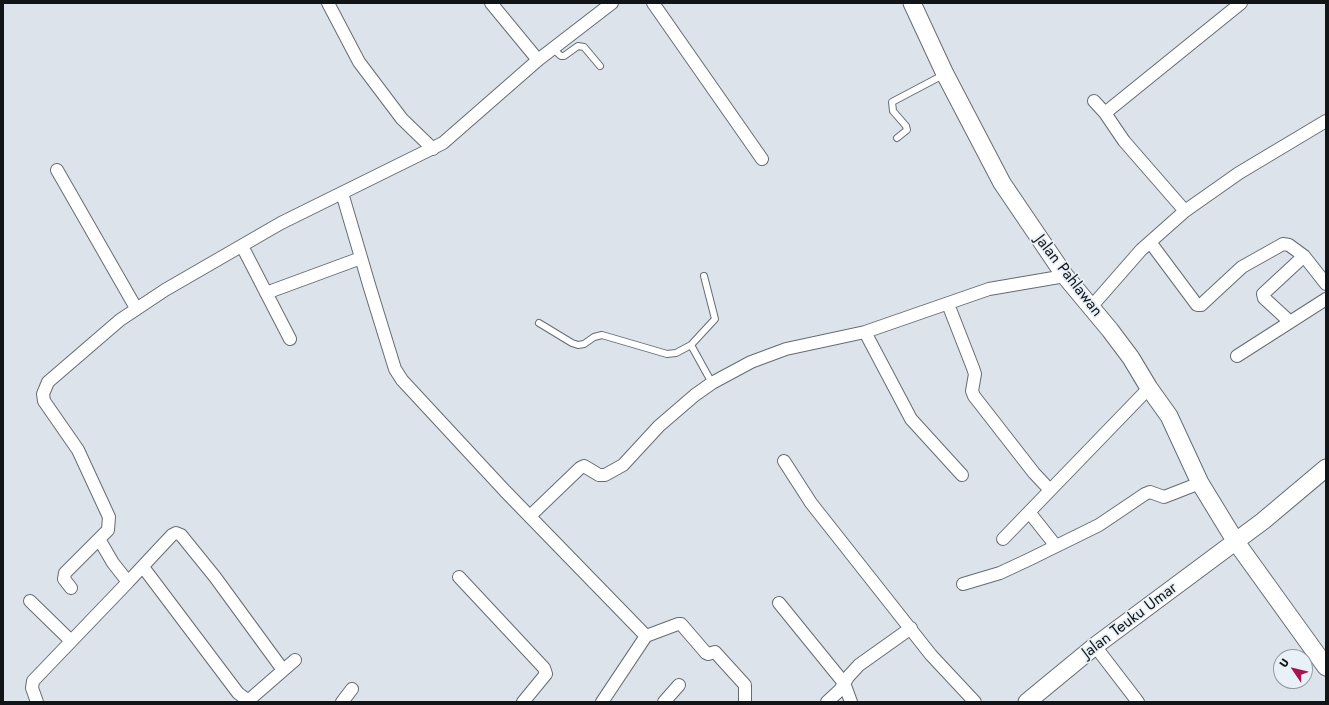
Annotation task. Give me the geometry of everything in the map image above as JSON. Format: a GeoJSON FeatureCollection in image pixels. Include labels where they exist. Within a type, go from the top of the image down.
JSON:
{"type":"FeatureCollection","features":[{"type":"Feature","properties":{"kind":"main road","name":"Jalan Pahlawan"},"geometry":{"type":"LineString","coordinates":[[912,3],[945,74],[1002,183],[1065,276],[1092,306],[1131,358],[1149,388],[1169,416],[1200,483],[1236,542],[1326,667]]}},
{"type":"Feature","properties":{"kind":"main road","name":"Jalan Teuku Umar"},"geometry":{"type":"LineString","coordinates":[[1027,702],[1095,646],[1236,542],[1326,468]]}},
{"type":"Feature","properties":{"kind":"street"},"geometry":{"type":"LineString","coordinates":[[328,3],[359,62],[402,119],[433,149]]}},
{"type":"Feature","properties":{"kind":"street"},"geometry":{"type":"LineString","coordinates":[[491,3],[538,60]]}},
{"type":"Feature","properties":{"kind":"street"},"geometry":{"type":"LineString","coordinates":[[71,588],[64,579],[65,573],[108,530],[109,517],[78,450],[44,401],[43,394],[48,382],[120,320],[165,290],[281,223],[379,173],[433,149],[457,132],[538,60],[612,3]]}},
{"type":"Feature","properties":{"kind":"street"},"geometry":{"type":"LineString","coordinates":[[653,3],[762,159]]}},
{"type":"Feature","properties":{"kind":"street"},"geometry":{"type":"LineString","coordinates":[[1105,113],[1241,3]]}},
{"type":"Feature","properties":{"kind":"street"},"geometry":{"type":"LineString","coordinates":[[1094,101],[1105,113],[1124,141],[1185,211]]}},
{"type":"Feature","properties":{"kind":"street"},"geometry":{"type":"LineString","coordinates":[[1092,306],[1150,242],[1185,211],[1239,173],[1326,121]]}},
{"type":"Feature","properties":{"kind":"street"},"geometry":{"type":"LineString","coordinates":[[57,170],[136,308]]}},
{"type":"Feature","properties":{"kind":"street"},"geometry":{"type":"LineString","coordinates":[[342,193],[395,369],[402,380],[646,636]]}},
{"type":"Feature","properties":{"kind":"street"},"geometry":{"type":"LineString","coordinates":[[1150,242],[1198,305],[1201,306],[1242,267],[1283,244],[1289,245],[1304,256],[1326,284]]}},
{"type":"Feature","properties":{"kind":"street"},"geometry":{"type":"LineString","coordinates":[[242,246],[290,339]]}},
{"type":"Feature","properties":{"kind":"street"},"geometry":{"type":"LineString","coordinates":[[1289,321],[1264,298],[1263,294],[1304,256]]}},
{"type":"Feature","properties":{"kind":"street"},"geometry":{"type":"LineString","coordinates":[[266,293],[361,258]]}},
{"type":"Feature","properties":{"kind":"street"},"geometry":{"type":"LineString","coordinates":[[530,516],[580,468],[584,466],[599,475],[605,475],[623,465],[659,426],[695,395],[712,383],[751,362],[786,349],[865,332],[989,289],[1065,276]]}},
{"type":"Feature","properties":{"kind":"street"},"geometry":{"type":"LineString","coordinates":[[1238,356],[1289,321],[1326,299]]}},
{"type":"Feature","properties":{"kind":"street"},"geometry":{"type":"LineString","coordinates":[[948,304],[975,374],[972,391],[974,396],[1034,473],[1049,489]]}},
{"type":"Feature","properties":{"kind":"street"},"geometry":{"type":"LineString","coordinates":[[865,332],[912,419],[962,475]]}},
{"type":"Feature","properties":{"kind":"street"},"geometry":{"type":"LineString","coordinates":[[1004,539],[1049,489],[1149,388]]}},
{"type":"Feature","properties":{"kind":"street"},"geometry":{"type":"LineString","coordinates":[[784,461],[811,503],[931,655],[975,702]]}},
{"type":"Feature","properties":{"kind":"street"},"geometry":{"type":"LineString","coordinates":[[963,584],[1000,574],[1099,525],[1145,494],[1150,492],[1164,497],[1200,483]]}},
{"type":"Feature","properties":{"kind":"street"},"geometry":{"type":"LineString","coordinates":[[1029,512],[1056,546]]}},
{"type":"Feature","properties":{"kind":"street"},"geometry":{"type":"LineString","coordinates":[[37,702],[32,688],[33,681],[99,614],[172,535],[176,533],[181,535],[215,577],[283,670]]}},
{"type":"Feature","properties":{"kind":"street"},"geometry":{"type":"LineString","coordinates":[[99,539],[112,563],[128,582]]}},
{"type":"Feature","properties":{"kind":"street"},"geometry":{"type":"LineString","coordinates":[[143,567],[238,693],[250,701],[295,660]]}},
{"type":"Feature","properties":{"kind":"street"},"geometry":{"type":"LineString","coordinates":[[459,577],[544,668],[546,674],[523,702]]}},
{"type":"Feature","properties":{"kind":"street"},"geometry":{"type":"LineString","coordinates":[[30,601],[71,641]]}},
{"type":"Feature","properties":{"kind":"street"},"geometry":{"type":"LineString","coordinates":[[779,603],[844,683],[851,702]]}},
{"type":"Feature","properties":{"kind":"street"},"geometry":{"type":"LineString","coordinates":[[602,702],[646,636],[682,624],[706,653],[708,654],[715,652],[745,685],[745,702]]}},
{"type":"Feature","properties":{"kind":"street"},"geometry":{"type":"LineString","coordinates":[[827,702],[840,690],[859,665],[911,628]]}},
{"type":"Feature","properties":{"kind":"street"},"geometry":{"type":"LineString","coordinates":[[1095,646],[1138,702]]}},
{"type":"Feature","properties":{"kind":"street"},"geometry":{"type":"LineString","coordinates":[[664,702],[679,685]]}},
{"type":"Feature","properties":{"kind":"street"},"geometry":{"type":"LineString","coordinates":[[342,702],[352,688]]}},
{"type":"Feature","properties":{"kind":"lane"},"geometry":{"type":"LineString","coordinates":[[553,49],[561,56],[564,56],[578,46],[584,47],[600,66]]}},
{"type":"Feature","properties":{"kind":"lane"},"geometry":{"type":"LineString","coordinates":[[897,138],[907,130],[906,126],[893,111],[892,102],[945,74]]}},
{"type":"Feature","properties":{"kind":"lane"},"geometry":{"type":"LineString","coordinates":[[540,323],[572,343],[578,345],[584,344],[594,337],[602,335],[667,354],[676,353],[691,346],[715,319],[704,276]]}},
{"type":"Feature","properties":{"kind":"lane"},"geometry":{"type":"LineString","coordinates":[[691,346],[712,383]]}}]}
